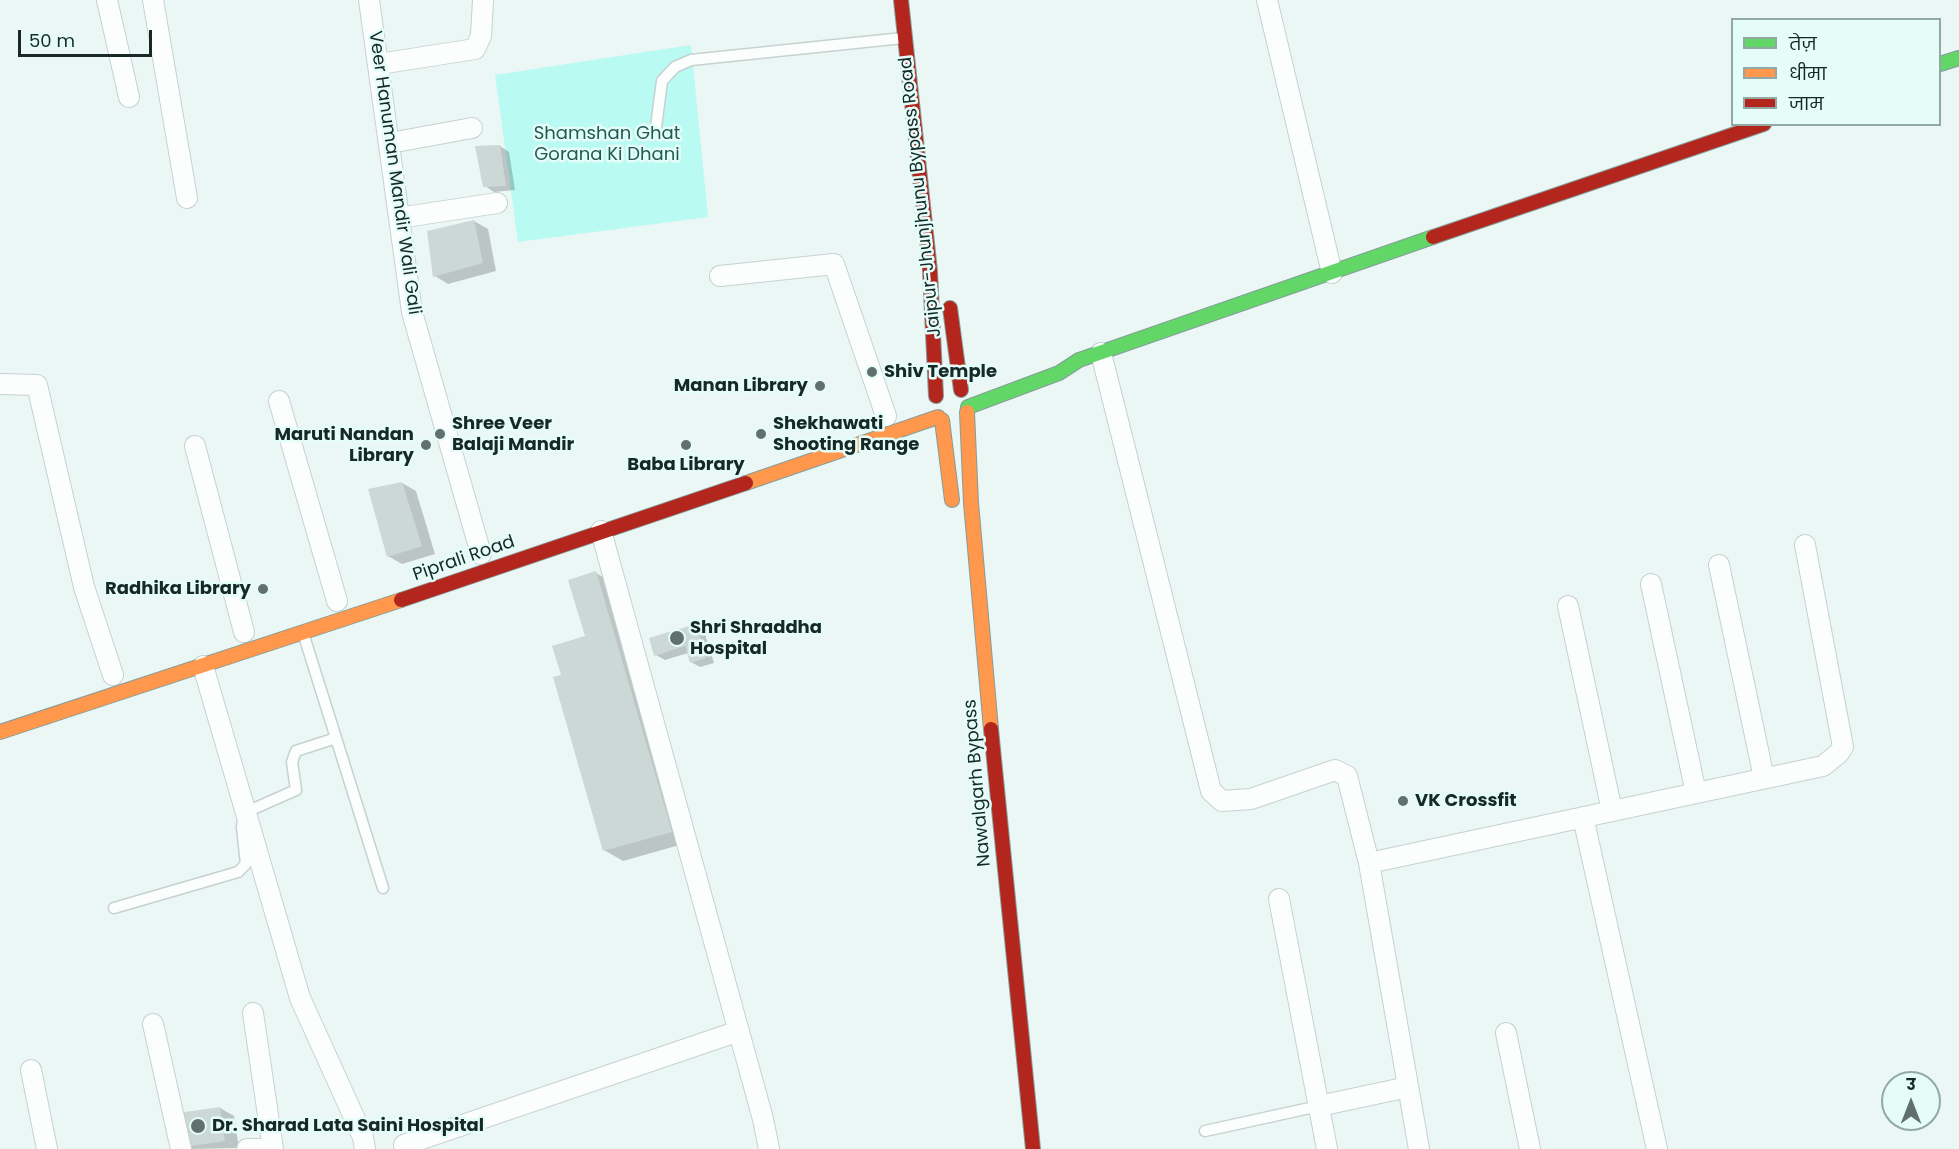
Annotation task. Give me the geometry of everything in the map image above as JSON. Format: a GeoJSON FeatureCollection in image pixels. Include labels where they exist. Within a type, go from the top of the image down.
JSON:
{"type":"FeatureCollection","features":[{"type":"Feature","properties":{"kind":"main road"},"geometry":{"type":"LineString","coordinates":[[902,0],[905,38],[931,206],[931,400],[940,418],[954,514]]}},
{"type":"Feature","properties":{"kind":"main road"},"geometry":{"type":"LineString","coordinates":[[1941,64],[1959,58]]}},
{"type":"Feature","properties":{"kind":"main road"},"geometry":{"type":"LineString","coordinates":[[931,400],[949,387],[965,401],[1059,373],[1079,360],[1758,126]]}},
{"type":"Feature","properties":{"kind":"main road","name":"Jaipur-Jhunjhunu Bypass Road"},"geometry":{"type":"LineString","coordinates":[[948,289],[965,401]]}},
{"type":"Feature","properties":{"kind":"main road","name":"Piprali Road"},"geometry":{"type":"LineString","coordinates":[[0,732],[303,633],[940,418],[956,422],[965,401]]}},
{"type":"Feature","properties":{"kind":"main road","name":"Nawalgarh Bypass"},"geometry":{"type":"LineString","coordinates":[[965,401],[1000,839],[1033,1149]]}},
{"type":"Feature","properties":{"kind":"main road"},"geometry":{"type":"LineString","coordinates":[[960,561],[976,560]]}},
{"type":"Feature","properties":{"kind":"street"},"geometry":{"type":"LineString","coordinates":[[106,0],[129,97]]}},
{"type":"Feature","properties":{"kind":"street"},"geometry":{"type":"LineString","coordinates":[[153,0],[187,198]]}},
{"type":"Feature","properties":{"kind":"street","name":"Veer Hanuman Mandir Wali Gali"},"geometry":{"type":"LineString","coordinates":[[369,0],[412,312],[480,554]]}},
{"type":"Feature","properties":{"kind":"street"},"geometry":{"type":"LineString","coordinates":[[379,64],[476,49],[481,36],[483,0]]}},
{"type":"Feature","properties":{"kind":"street"},"geometry":{"type":"LineString","coordinates":[[1267,0],[1332,273]]}},
{"type":"Feature","properties":{"kind":"street"},"geometry":{"type":"LineString","coordinates":[[390,143],[471,128]]}},
{"type":"Feature","properties":{"kind":"street"},"geometry":{"type":"LineString","coordinates":[[399,218],[497,202]]}},
{"type":"Feature","properties":{"kind":"street"},"geometry":{"type":"LineString","coordinates":[[720,276],[834,264],[886,416]]}},
{"type":"Feature","properties":{"kind":"street"},"geometry":{"type":"LineString","coordinates":[[1101,353],[1211,791],[1222,801],[1251,799],[1335,770],[1342,771],[1347,776],[1369,863],[1419,1149]]}},
{"type":"Feature","properties":{"kind":"street"},"geometry":{"type":"LineString","coordinates":[[0,384],[37,385],[84,587],[114,675]]}},
{"type":"Feature","properties":{"kind":"street"},"geometry":{"type":"LineString","coordinates":[[279,401],[337,601]]}},
{"type":"Feature","properties":{"kind":"street"},"geometry":{"type":"LineString","coordinates":[[195,446],[244,632]]}},
{"type":"Feature","properties":{"kind":"street"},"geometry":{"type":"LineString","coordinates":[[601,531],[739,1031],[769,1149]]}},
{"type":"Feature","properties":{"kind":"street"},"geometry":{"type":"LineString","coordinates":[[1369,863],[1823,766],[1843,747],[1805,545]]}},
{"type":"Feature","properties":{"kind":"street"},"geometry":{"type":"LineString","coordinates":[[1719,565],[1764,778]]}},
{"type":"Feature","properties":{"kind":"street"},"geometry":{"type":"LineString","coordinates":[[1651,584],[1696,793]]}},
{"type":"Feature","properties":{"kind":"street"},"geometry":{"type":"LineString","coordinates":[[1568,606],[1612,811]]}},
{"type":"Feature","properties":{"kind":"street"},"geometry":{"type":"LineString","coordinates":[[203,666],[244,813],[300,998],[363,1137],[365,1149]]}},
{"type":"Feature","properties":{"kind":"street"},"geometry":{"type":"LineString","coordinates":[[1583,817],[1657,1149]]}},
{"type":"Feature","properties":{"kind":"street"},"geometry":{"type":"LineString","coordinates":[[1279,899],[1327,1149]]}},
{"type":"Feature","properties":{"kind":"street"},"geometry":{"type":"LineString","coordinates":[[253,1013],[273,1149]]}},
{"type":"Feature","properties":{"kind":"street"},"geometry":{"type":"LineString","coordinates":[[153,1024],[181,1149]]}},
{"type":"Feature","properties":{"kind":"street"},"geometry":{"type":"LineString","coordinates":[[404,1145],[739,1031]]}},
{"type":"Feature","properties":{"kind":"street"},"geometry":{"type":"LineString","coordinates":[[1506,1033],[1530,1149]]}},
{"type":"Feature","properties":{"kind":"street"},"geometry":{"type":"LineString","coordinates":[[31,1070],[47,1149]]}},
{"type":"Feature","properties":{"kind":"street"},"geometry":{"type":"LineString","coordinates":[[1318,1106],[1408,1087]]}},
{"type":"Feature","properties":{"kind":"street"},"geometry":{"type":"LineString","coordinates":[[247,1149],[264,1149]]}},
{"type":"Feature","properties":{"kind":"lane"},"geometry":{"type":"LineString","coordinates":[[656,127],[662,81],[675,67],[691,60],[905,38]]}},
{"type":"Feature","properties":{"kind":"lane"},"geometry":{"type":"LineString","coordinates":[[303,633],[383,888]]}},
{"type":"Feature","properties":{"kind":"lane"},"geometry":{"type":"LineString","coordinates":[[114,908],[238,872],[246,864],[242,827],[244,813],[296,790],[292,762],[296,751],[336,738]]}},
{"type":"Feature","properties":{"kind":"lane"},"geometry":{"type":"LineString","coordinates":[[1205,1131],[1318,1106]]}},
{"type":"Feature","properties":{"kind":"green space","name":"Shamshan Ghat Gorana Ki Dhani"},"geometry":{"type":"Polygon","coordinates":[[[691,45],[708,217],[518,242],[495,75],[691,45]]]}},
{"type":"Feature","properties":{"kind":"building"},"geometry":{"type":"Polygon","coordinates":[[[500,145],[506,186],[483,187],[475,146],[500,145]]]}},
{"type":"Feature","properties":{"kind":"building"},"geometry":{"type":"Polygon","coordinates":[[[474,220],[483,263],[433,277],[427,231],[474,220]]]}},
{"type":"Feature","properties":{"kind":"building"},"geometry":{"type":"Polygon","coordinates":[[[402,482],[422,546],[387,557],[368,489],[402,482]]]}},
{"type":"Feature","properties":{"kind":"building"},"geometry":{"type":"Polygon","coordinates":[[[596,571],[672,832],[603,851],[553,677],[561,675],[552,646],[585,636],[568,580],[596,571]]]}},
{"type":"Feature","properties":{"kind":"building"},"geometry":{"type":"Polygon","coordinates":[[[696,624],[706,658],[690,663],[685,646],[654,656],[649,638],[696,624]]]}},
{"type":"Feature","properties":{"kind":"building"},"geometry":{"type":"Polygon","coordinates":[[[220,1107],[225,1141],[183,1147],[178,1113],[220,1107]]]}},
{"type":"Feature","properties":{"kind":"traffic: fast"},"geometry":{"type":"LineString","coordinates":[[1941,64],[1959,58]]}},
{"type":"Feature","properties":{"kind":"traffic: fast"},"geometry":{"type":"LineString","coordinates":[[968,407],[1059,373],[1079,360],[1433,237]]}},
{"type":"Feature","properties":{"kind":"traffic: slow"},"geometry":{"type":"LineString","coordinates":[[967,412],[971,503],[991,729]]}},
{"type":"Feature","properties":{"kind":"traffic: slow"},"geometry":{"type":"LineString","coordinates":[[746,483],[938,417]]}},
{"type":"Feature","properties":{"kind":"traffic: slow"},"geometry":{"type":"LineString","coordinates":[[942,420],[952,500]]}},
{"type":"Feature","properties":{"kind":"traffic: slow"},"geometry":{"type":"LineString","coordinates":[[0,732],[401,600]]}},
{"type":"Feature","properties":{"kind":"traffic: jam"},"geometry":{"type":"LineString","coordinates":[[901,0],[930,271],[936,396]]}},
{"type":"Feature","properties":{"kind":"traffic: jam"},"geometry":{"type":"LineString","coordinates":[[1433,237],[1758,126]]}},
{"type":"Feature","properties":{"kind":"traffic: jam"},"geometry":{"type":"LineString","coordinates":[[950,308],[961,390]]}},
{"type":"Feature","properties":{"kind":"traffic: jam"},"geometry":{"type":"LineString","coordinates":[[401,600],[746,483]]}},
{"type":"Feature","properties":{"kind":"traffic: jam"},"geometry":{"type":"LineString","coordinates":[[991,729],[1033,1149]]}},
{"type":"Feature","properties":{"kind":"place","name":"Shiv Temple"},"geometry":{"type":"Point","coordinates":[872,372]}},
{"type":"Feature","properties":{"kind":"place","name":"Manan Library"},"geometry":{"type":"Point","coordinates":[820,386]}},
{"type":"Feature","properties":{"kind":"place","name":"Shree Veer Balaji Mandir"},"geometry":{"type":"Point","coordinates":[440,434]}},
{"type":"Feature","properties":{"kind":"place","name":"Shekhawati Shooting Range"},"geometry":{"type":"Point","coordinates":[761,434]}},
{"type":"Feature","properties":{"kind":"place","name":"Maruti Nandan Library"},"geometry":{"type":"Point","coordinates":[426,445]}},
{"type":"Feature","properties":{"kind":"place","name":"Baba Library"},"geometry":{"type":"Point","coordinates":[686,445]}},
{"type":"Feature","properties":{"kind":"place","name":"Radhika Library"},"geometry":{"type":"Point","coordinates":[263,589]}},
{"type":"Feature","properties":{"kind":"place","name":"Shri Shraddha Hospital"},"geometry":{"type":"Point","coordinates":[677,638]}},
{"type":"Feature","properties":{"kind":"place","name":"VK Crossfit"},"geometry":{"type":"Point","coordinates":[1403,801]}},
{"type":"Feature","properties":{"kind":"place","name":"Dr. Sharad Lata Saini Hospital"},"geometry":{"type":"Point","coordinates":[198,1126]}}]}
